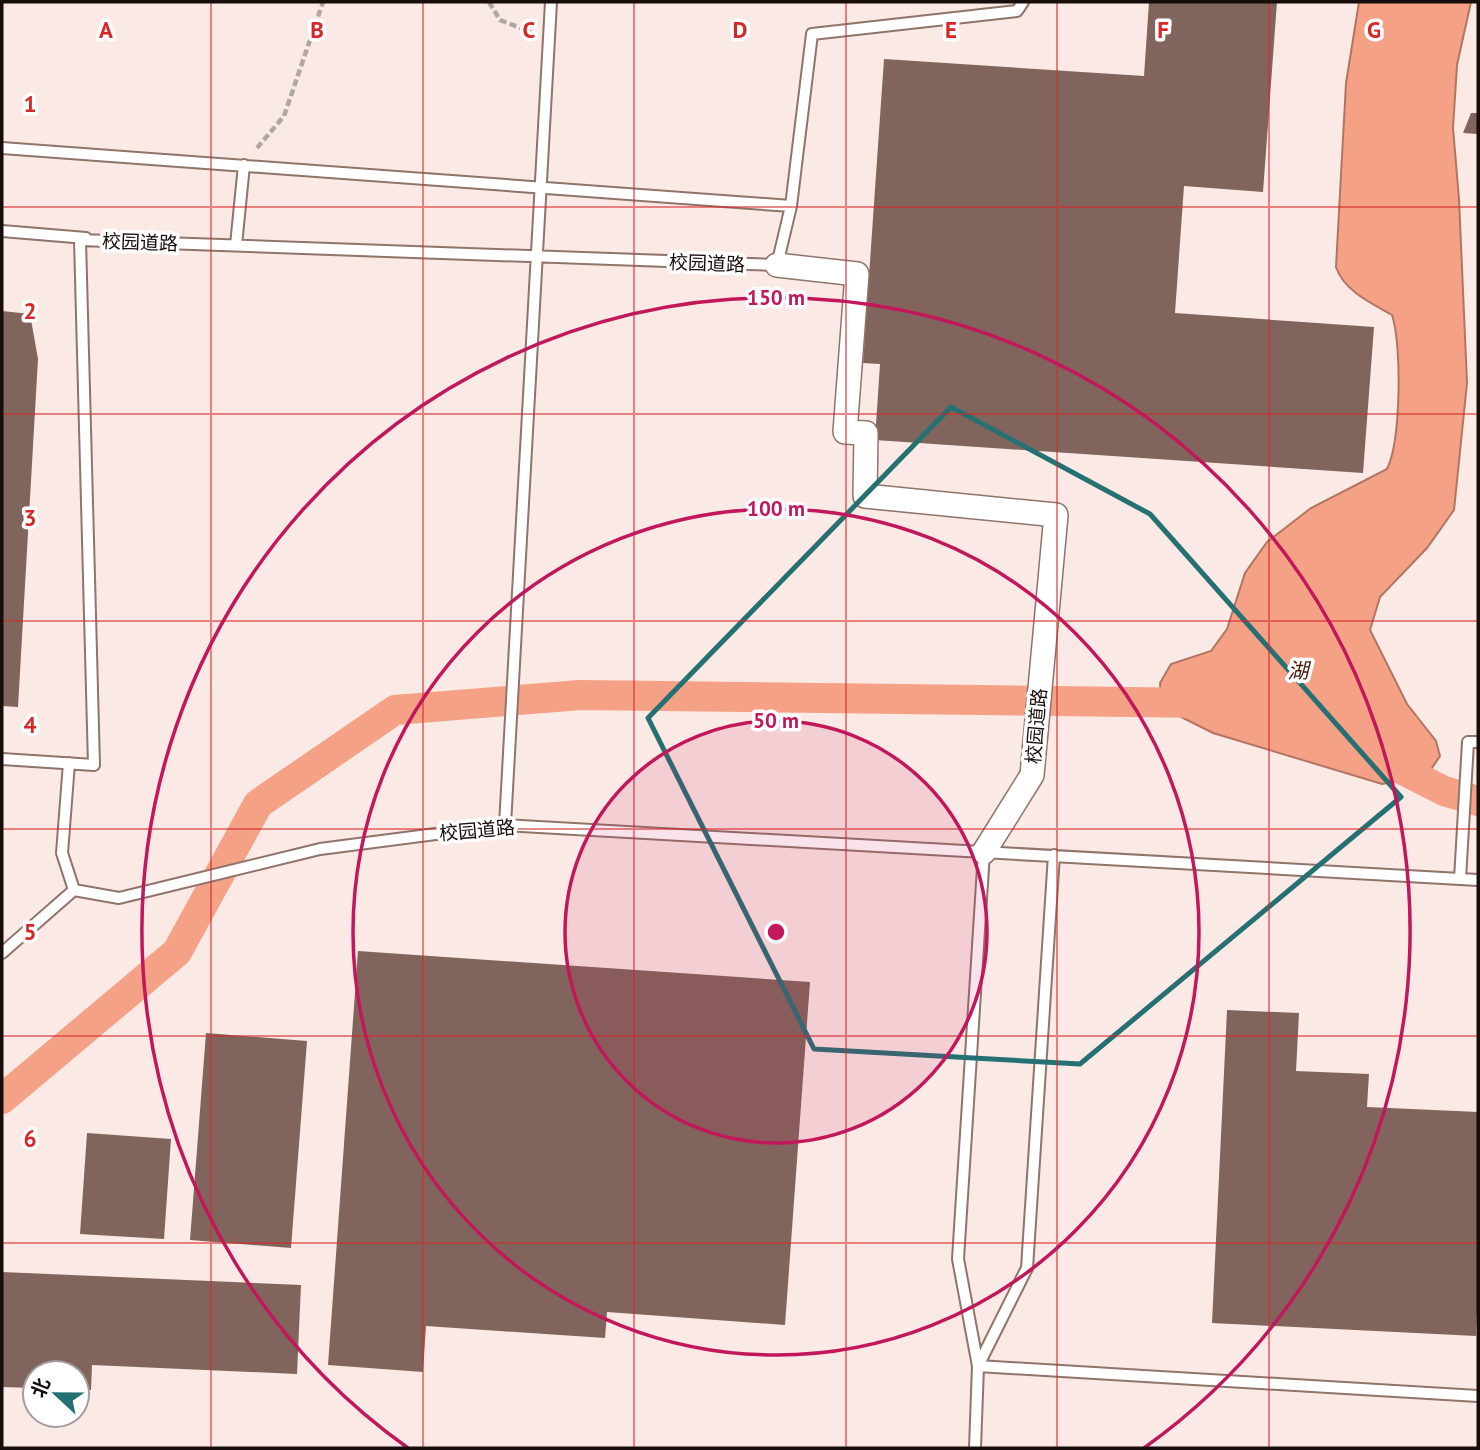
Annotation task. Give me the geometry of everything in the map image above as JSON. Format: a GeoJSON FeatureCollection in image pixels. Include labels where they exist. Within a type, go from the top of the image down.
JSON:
{"type":"FeatureCollection","features":[{"type":"Feature","properties":{"kind":"street","name":"校园道路"},"geometry":{"type":"LineString","coordinates":[[777,265],[857,274],[845,432],[866,433],[865,496],[1056,516],[1032,775],[984,852]]}},
{"type":"Feature","properties":{"kind":"lane"},"geometry":{"type":"LineString","coordinates":[[505,825],[551,2]]}},
{"type":"Feature","properties":{"kind":"lane"},"geometry":{"type":"LineString","coordinates":[[777,265],[791,206],[812,34],[1017,11],[1023,2]]}},
{"type":"Feature","properties":{"kind":"lane"},"geometry":{"type":"LineString","coordinates":[[2,148],[791,206]]}},
{"type":"Feature","properties":{"kind":"lane"},"geometry":{"type":"LineString","coordinates":[[236,245],[244,165]]}},
{"type":"Feature","properties":{"kind":"lane"},"geometry":{"type":"LineString","coordinates":[[2,231],[125,241]]}},
{"type":"Feature","properties":{"kind":"lane","name":"校园道路"},"geometry":{"type":"LineString","coordinates":[[2,760],[94,765],[79,240],[777,265]]}},
{"type":"Feature","properties":{"kind":"lane"},"geometry":{"type":"LineString","coordinates":[[1460,879],[1468,742],[1478,742]]}},
{"type":"Feature","properties":{"kind":"lane"},"geometry":{"type":"LineString","coordinates":[[2,953],[74,890],[62,853],[69,763]]}},
{"type":"Feature","properties":{"kind":"lane","name":"校园道路"},"geometry":{"type":"LineString","coordinates":[[74,890],[119,898],[320,849],[505,825],[1478,880]]}},
{"type":"Feature","properties":{"kind":"lane"},"geometry":{"type":"LineString","coordinates":[[975,1448],[978,1366],[958,1259],[984,852]]}},
{"type":"Feature","properties":{"kind":"lane"},"geometry":{"type":"LineString","coordinates":[[978,1366],[1027,1268],[1054,855]]}},
{"type":"Feature","properties":{"kind":"lane"},"geometry":{"type":"LineString","coordinates":[[978,1366],[1478,1396]]}},
{"type":"Feature","properties":{"kind":"path"},"geometry":{"type":"LineString","coordinates":[[244,165],[284,116],[323,2]]}},
{"type":"Feature","properties":{"kind":"path"},"geometry":{"type":"LineString","coordinates":[[489,2],[500,20],[548,39]]}},
{"type":"Feature","properties":{"kind":"highlighted area"},"geometry":{"type":"Polygon","coordinates":[[[951,407],[1150,514],[1401,797],[1080,1064],[814,1049],[648,718],[951,407]]]}},
{"type":"Feature","properties":{"kind":"shaded area"},"geometry":{"type":"Polygon","coordinates":[[[2,2],[1478,2],[1478,1448],[2,1448],[2,2]]]}},
{"type":"Feature","properties":{"kind":"water","name":"湖"},"geometry":{"type":"Polygon","coordinates":[[[1359,2],[1471,2],[1457,65],[1453,128],[1467,383],[1454,510],[1427,548],[1380,597],[1370,630],[1407,704],[1436,741],[1440,756],[1430,771],[1415,778],[1382,784],[1213,733],[1171,712],[1161,696],[1160,683],[1171,664],[1211,651],[1227,629],[1245,573],[1267,542],[1311,508],[1387,469],[1392,456],[1399,370],[1392,315],[1352,290],[1336,267],[1346,83],[1359,2]]]}},
{"type":"Feature","properties":{"kind":"building"},"geometry":{"type":"Polygon","coordinates":[[[1149,2],[1277,2],[1263,192],[1184,186],[1175,313],[1374,327],[1363,473],[875,440],[880,364],[863,363],[884,59],[1144,76],[1149,2]]]}},
{"type":"Feature","properties":{"kind":"building"},"geometry":{"type":"Polygon","coordinates":[[[1471,113],[1478,113],[1478,134],[1463,133],[1471,113]]]}},
{"type":"Feature","properties":{"kind":"building"},"geometry":{"type":"Polygon","coordinates":[[[2,311],[30,314],[38,359],[18,707],[2,706],[2,311]]]}},
{"type":"Feature","properties":{"kind":"building"},"geometry":{"type":"Polygon","coordinates":[[[358,951],[810,982],[785,1325],[607,1312],[605,1338],[426,1326],[423,1372],[328,1365],[358,951]]]}},
{"type":"Feature","properties":{"kind":"building"},"geometry":{"type":"Polygon","coordinates":[[[1227,1010],[1299,1013],[1296,1071],[1369,1074],[1367,1107],[1478,1112],[1476,1336],[1212,1323],[1227,1010]]]}},
{"type":"Feature","properties":{"kind":"building"},"geometry":{"type":"Polygon","coordinates":[[[206,1033],[307,1041],[291,1248],[190,1240],[206,1033]]]}},
{"type":"Feature","properties":{"kind":"building"},"geometry":{"type":"Polygon","coordinates":[[[87,1133],[171,1139],[164,1239],[80,1234],[87,1133]]]}},
{"type":"Feature","properties":{"kind":"building"},"geometry":{"type":"Polygon","coordinates":[[[2,1272],[301,1285],[297,1374],[92,1365],[91,1390],[91,1359],[21,1359],[21,1388],[2,1387],[2,1272]]]}},
{"type":"Feature","properties":{"kind":"waterway"},"geometry":{"type":"LineString","coordinates":[[2,1099],[177,952],[258,804],[395,710],[580,695],[1206,703]]}},
{"type":"Feature","properties":{"kind":"waterway"},"geometry":{"type":"LineString","coordinates":[[1381,759],[1444,791],[1478,801]]}}]}
